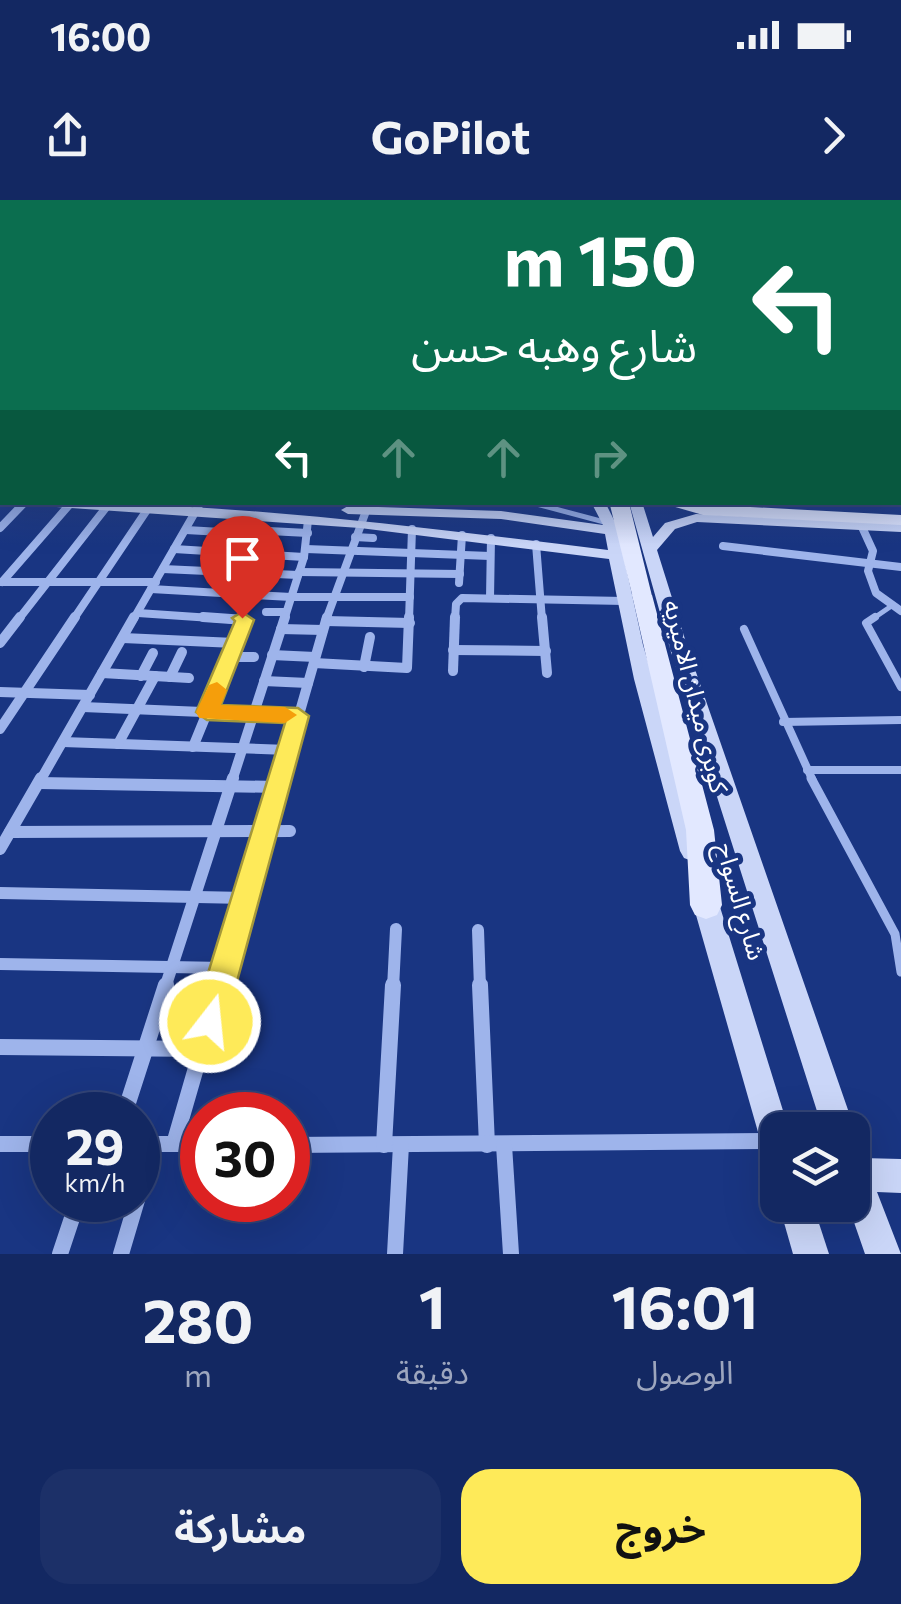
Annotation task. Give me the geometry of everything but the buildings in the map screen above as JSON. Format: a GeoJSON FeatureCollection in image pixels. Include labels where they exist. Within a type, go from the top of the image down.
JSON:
{"type":"FeatureCollection","features":[{"type":"Feature","properties":{"kind":"main road"},"geometry":{"type":"LineString","coordinates":[[108,505],[199,506],[308,527],[616,512],[616,555],[633,598]]}},
{"type":"Feature","properties":{"kind":"main road"},"geometry":{"type":"LineString","coordinates":[[233,505],[616,555]]}},
{"type":"Feature","properties":{"kind":"main road"},"geometry":{"type":"LineString","coordinates":[[680,505],[704,510],[901,521]]}},
{"type":"Feature","properties":{"kind":"main road"},"geometry":{"type":"LineString","coordinates":[[793,505],[901,521]]}},
{"type":"Feature","properties":{"kind":"main road","name":"شارع السواح"},"geometry":{"type":"LineString","coordinates":[[616,512],[649,550],[833,1112]]}},
{"type":"Feature","properties":{"kind":"main road","name":"كوبرى ميدان الاميريه"},"geometry":{"type":"LineString","coordinates":[[616,512],[633,598],[703,848],[706,905]]}},
{"type":"Feature","properties":{"kind":"main road"},"geometry":{"type":"LineString","coordinates":[[649,550],[670,526],[696,518],[862,528],[901,521]]}},
{"type":"Feature","properties":{"kind":"main road","name":"شارع السواح"},"geometry":{"type":"LineString","coordinates":[[706,905],[767,1112]]}},
{"type":"Feature","properties":{"kind":"main road"},"geometry":{"type":"LineString","coordinates":[[870,1174],[901,1176]]}},
{"type":"Feature","properties":{"kind":"main road"},"geometry":{"type":"LineString","coordinates":[[870,1219],[883,1254]]}},
{"type":"Feature","properties":{"kind":"main road"},"geometry":{"type":"LineString","coordinates":[[801,1222],[810,1254]]}},
{"type":"Feature","properties":{"kind":"street"},"geometry":{"type":"LineString","coordinates":[[0,528],[21,505]]}},
{"type":"Feature","properties":{"kind":"street"},"geometry":{"type":"LineString","coordinates":[[1,583],[69,505]]}},
{"type":"Feature","properties":{"kind":"street"},"geometry":{"type":"LineString","coordinates":[[0,644],[108,505]]}},
{"type":"Feature","properties":{"kind":"street"},"geometry":{"type":"LineString","coordinates":[[0,850],[199,506]]}},
{"type":"Feature","properties":{"kind":"street"},"geometry":{"type":"LineString","coordinates":[[0,730],[149,507]]}},
{"type":"Feature","properties":{"kind":"street"},"geometry":{"type":"LineString","coordinates":[[174,1144],[333,597],[360,524],[374,538]]}},
{"type":"Feature","properties":{"kind":"street"},"geometry":{"type":"LineString","coordinates":[[132,1092],[305,553],[308,527],[251,530]]}},
{"type":"Feature","properties":{"kind":"street"},"geometry":{"type":"LineString","coordinates":[[862,528],[873,551],[869,566],[876,593],[890,607],[901,611]]}},
{"type":"Feature","properties":{"kind":"street"},"geometry":{"type":"LineString","coordinates":[[272,655],[364,667],[407,668],[408,552],[412,529]]}},
{"type":"Feature","properties":{"kind":"street"},"geometry":{"type":"LineString","coordinates":[[186,530],[239,533]]}},
{"type":"Feature","properties":{"kind":"street"},"geometry":{"type":"LineString","coordinates":[[163,569],[410,573],[460,578],[462,534]]}},
{"type":"Feature","properties":{"kind":"street"},"geometry":{"type":"LineString","coordinates":[[490,538],[490,598]]}},
{"type":"Feature","properties":{"kind":"street"},"geometry":{"type":"LineString","coordinates":[[536,544],[548,673]]}},
{"type":"Feature","properties":{"kind":"street"},"geometry":{"type":"LineString","coordinates":[[722,546],[901,567]]}},
{"type":"Feature","properties":{"kind":"street"},"geometry":{"type":"LineString","coordinates":[[174,550],[349,550],[490,556]]}},
{"type":"Feature","properties":{"kind":"street"},"geometry":{"type":"LineString","coordinates":[[1,583],[99,582],[291,597],[410,597]]}},
{"type":"Feature","properties":{"kind":"street"},"geometry":{"type":"LineString","coordinates":[[453,671],[457,601],[633,598]]}},
{"type":"Feature","properties":{"kind":"street"},"geometry":{"type":"LineString","coordinates":[[138,612],[245,620],[193,747]]}},
{"type":"Feature","properties":{"kind":"street"},"geometry":{"type":"LineString","coordinates":[[266,612],[286,612]]}},
{"type":"Feature","properties":{"kind":"street"},"geometry":{"type":"LineString","coordinates":[[280,630],[410,623]]}},
{"type":"Feature","properties":{"kind":"street"},"geometry":{"type":"LineString","coordinates":[[364,667],[370,636]]}},
{"type":"Feature","properties":{"kind":"street"},"geometry":{"type":"LineString","coordinates":[[123,638],[235,643]]}},
{"type":"Feature","properties":{"kind":"street"},"geometry":{"type":"LineString","coordinates":[[453,650],[546,651]]}},
{"type":"Feature","properties":{"kind":"street"},"geometry":{"type":"LineString","coordinates":[[141,676],[154,652]]}},
{"type":"Feature","properties":{"kind":"street"},"geometry":{"type":"LineString","coordinates":[[170,677],[182,652]]}},
{"type":"Feature","properties":{"kind":"street"},"geometry":{"type":"LineString","coordinates":[[230,658],[254,658]]}},
{"type":"Feature","properties":{"kind":"street"},"geometry":{"type":"LineString","coordinates":[[102,674],[189,678]]}},
{"type":"Feature","properties":{"kind":"street"},"geometry":{"type":"LineString","coordinates":[[118,744],[155,676]]}},
{"type":"Feature","properties":{"kind":"street"},"geometry":{"type":"LineString","coordinates":[[264,681],[308,683]]}},
{"type":"Feature","properties":{"kind":"street"},"geometry":{"type":"LineString","coordinates":[[0,692],[90,695]]}},
{"type":"Feature","properties":{"kind":"street"},"geometry":{"type":"LineString","coordinates":[[82,708],[298,716]]}},
{"type":"Feature","properties":{"kind":"street"},"geometry":{"type":"LineString","coordinates":[[63,742],[288,750]]}},
{"type":"Feature","properties":{"kind":"street"},"geometry":{"type":"LineString","coordinates":[[39,783],[278,787]]}},
{"type":"Feature","properties":{"kind":"street"},"geometry":{"type":"LineString","coordinates":[[10,832],[290,831]]}},
{"type":"Feature","properties":{"kind":"street"},"geometry":{"type":"LineString","coordinates":[[0,893],[246,898]]}},
{"type":"Feature","properties":{"kind":"street"},"geometry":{"type":"LineString","coordinates":[[396,929],[393,1145],[396,1254]]}},
{"type":"Feature","properties":{"kind":"street"},"geometry":{"type":"LineString","coordinates":[[478,930],[496,1145],[511,1254]]}},
{"type":"Feature","properties":{"kind":"street"},"geometry":{"type":"LineString","coordinates":[[0,964],[225,968]]}},
{"type":"Feature","properties":{"kind":"street"},"geometry":{"type":"LineString","coordinates":[[0,1047],[202,1049]]}},
{"type":"Feature","properties":{"kind":"street"},"geometry":{"type":"LineString","coordinates":[[160,1144],[180,1144]]}},
{"type":"Feature","properties":{"kind":"street"},"geometry":{"type":"LineString","coordinates":[[310,1144],[760,1144]]}},
{"type":"Feature","properties":{"kind":"street"},"geometry":{"type":"LineString","coordinates":[[1,1147],[30,1145]]}},
{"type":"Feature","properties":{"kind":"street"},"geometry":{"type":"LineString","coordinates":[[60,1254],[71,1222]]}},
{"type":"Feature","properties":{"kind":"street"},"geometry":{"type":"LineString","coordinates":[[121,1254],[130,1222]]}},
{"type":"Feature","properties":{"kind":"lane"},"geometry":{"type":"LineString","coordinates":[[555,505],[616,512]]}},
{"type":"Feature","properties":{"kind":"lane"},"geometry":{"type":"LineString","coordinates":[[890,607],[866,623],[901,687]]}},
{"type":"Feature","properties":{"kind":"lane"},"geometry":{"type":"LineString","coordinates":[[744,630],[806,770],[895,934],[901,972]]}},
{"type":"Feature","properties":{"kind":"lane"},"geometry":{"type":"LineString","coordinates":[[783,722],[901,720]]}},
{"type":"Feature","properties":{"kind":"lane"},"geometry":{"type":"LineString","coordinates":[[806,770],[901,770]]}},
{"type":"Feature","properties":{"kind":"slow traffic"},"geometry":{"type":"LineString","coordinates":[[217,690],[207,712],[285,715]]}},
{"type":"Feature","properties":{"kind":"route"},"geometry":{"type":"LineString","coordinates":[[210,1022],[298,716],[207,712],[245,620],[242,618]]}}]}
